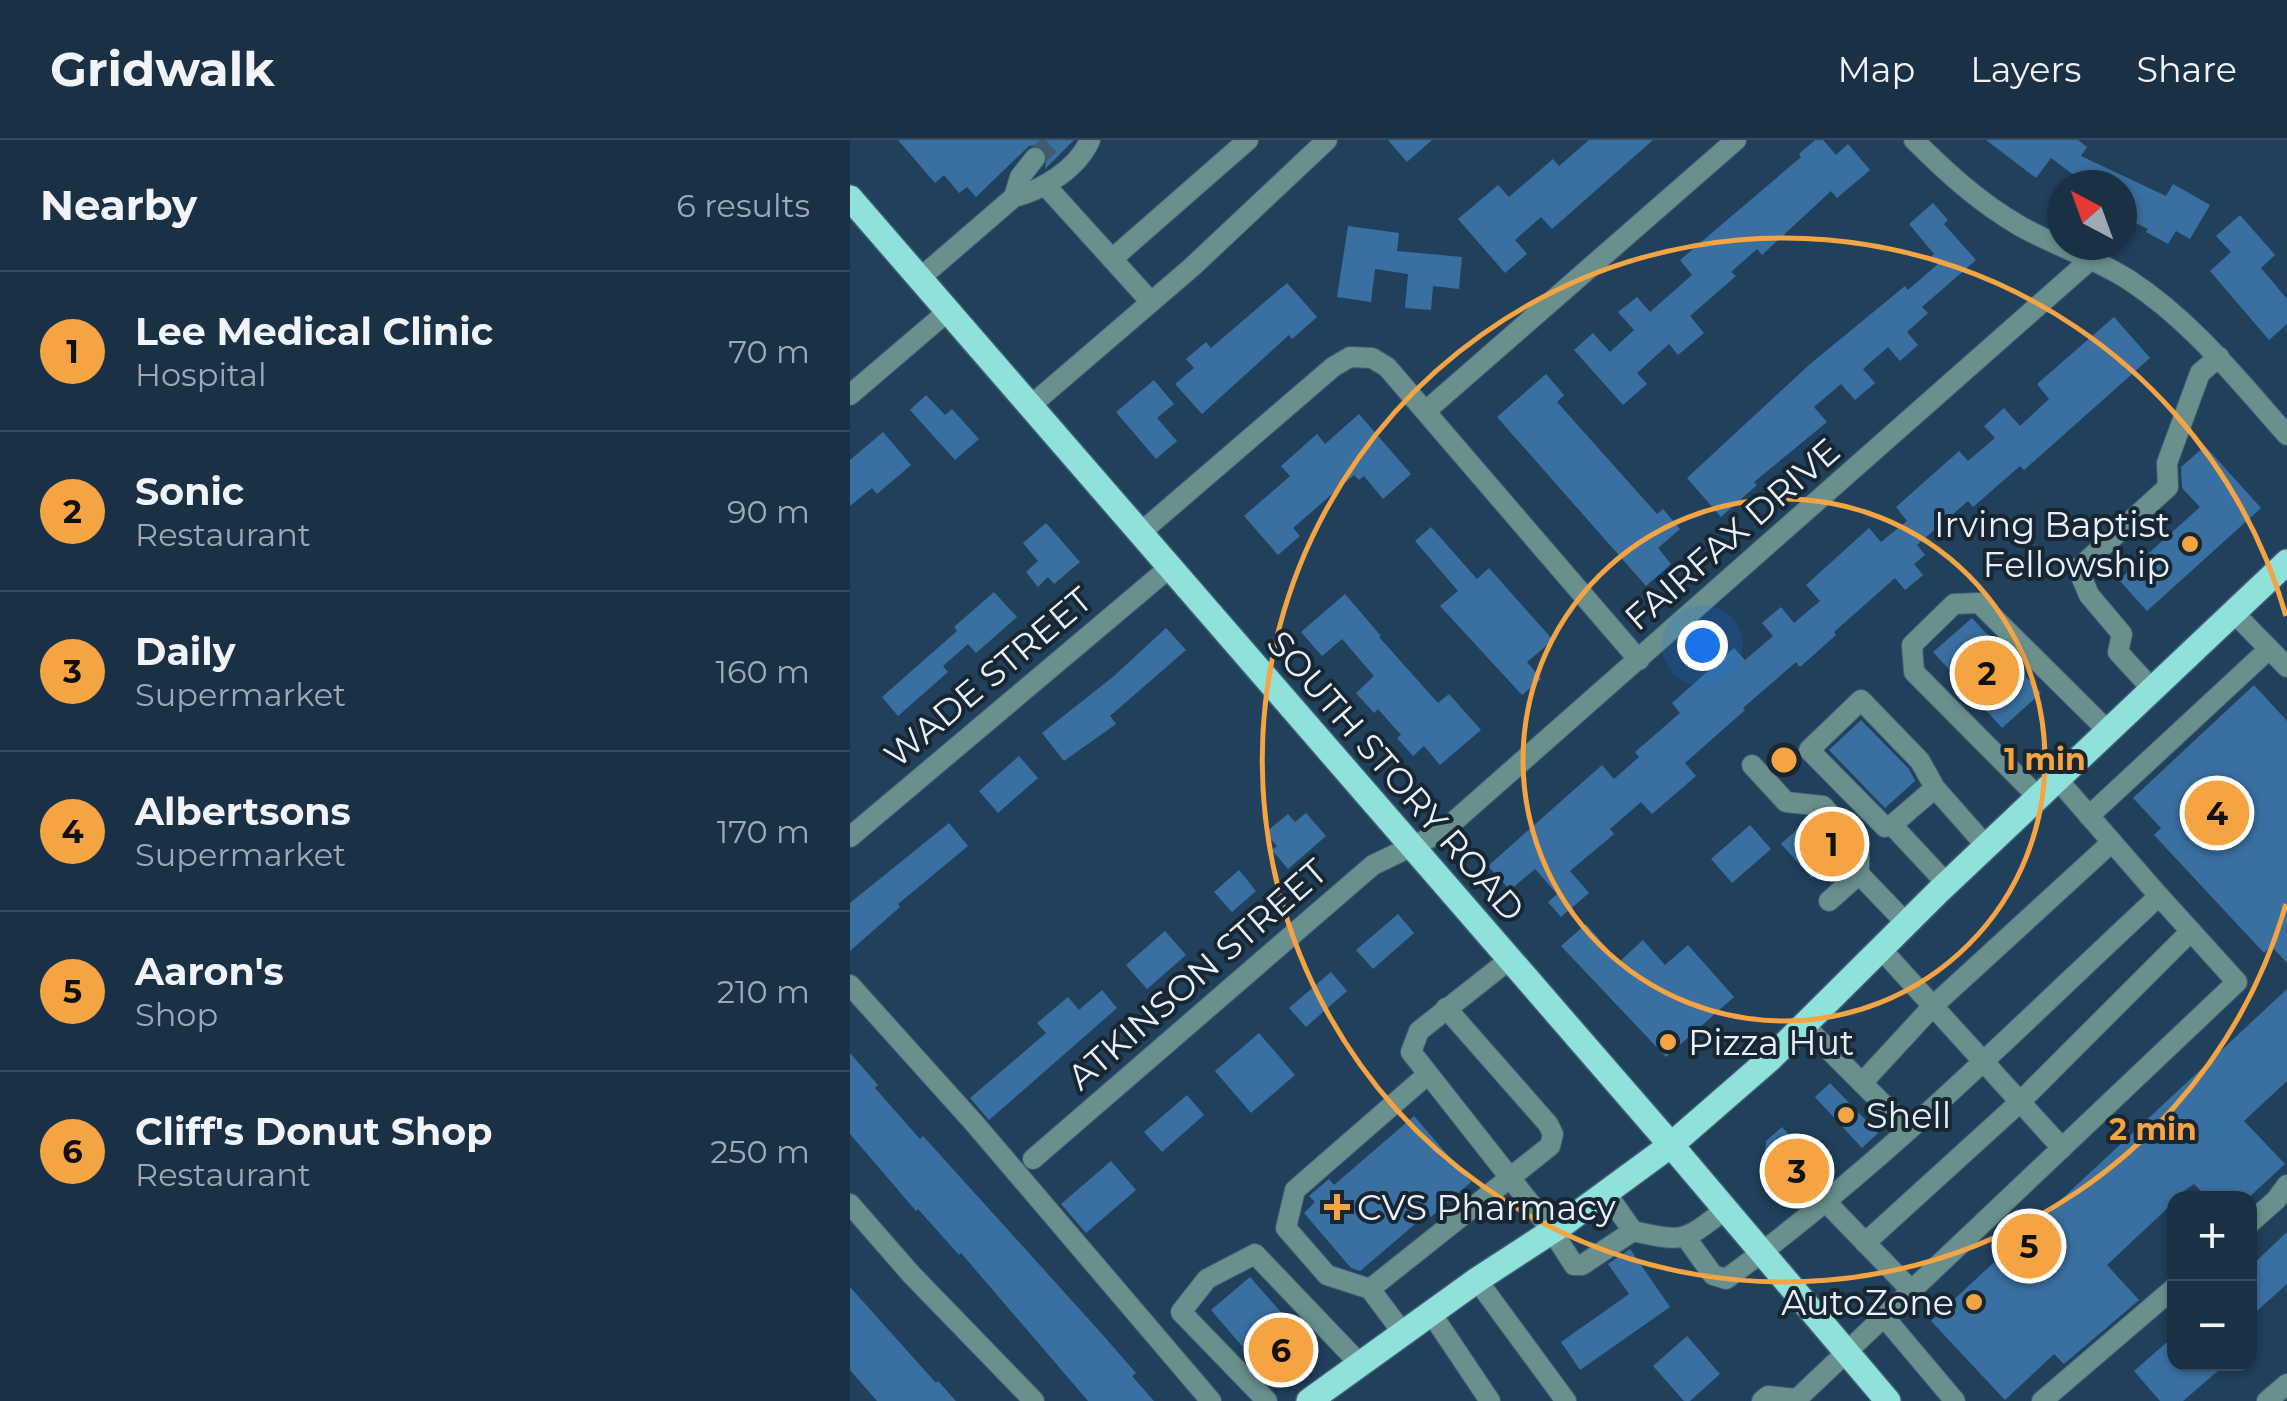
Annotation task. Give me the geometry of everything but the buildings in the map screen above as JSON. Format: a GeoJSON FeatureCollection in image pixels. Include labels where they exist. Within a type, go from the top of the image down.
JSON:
{"type":"FeatureCollection","features":[{"type":"Feature","properties":{"kind":"main road","name":"SOUTH STORY ROAD"},"geometry":{"type":"LineString","coordinates":[[850,198],[1672,1145],[1888,1401]]}},
{"type":"Feature","properties":{"kind":"main road"},"geometry":{"type":"LineString","coordinates":[[1311,1400],[1672,1145],[1804,1025],[1946,884],[2287,562]]}},
{"type":"Feature","properties":{"kind":"street"},"geometry":{"type":"LineString","coordinates":[[919,279],[1014,197],[1045,185],[1084,152],[1090,140]]}},
{"type":"Feature","properties":{"kind":"street"},"geometry":{"type":"LineString","coordinates":[[1112,258],[1248,140]]}},
{"type":"Feature","properties":{"kind":"street"},"geometry":{"type":"LineString","coordinates":[[1029,406],[1151,302],[1328,140]]}},
{"type":"Feature","properties":{"kind":"street"},"geometry":{"type":"LineString","coordinates":[[1426,410],[1736,140]]}},
{"type":"Feature","properties":{"kind":"street"},"geometry":{"type":"LineString","coordinates":[[1914,140],[1960,185],[2018,225],[2047,239]]}},
{"type":"Feature","properties":{"kind":"street"},"geometry":{"type":"LineString","coordinates":[[1014,197],[1020,178],[1035,158]]}},
{"type":"Feature","properties":{"kind":"street"},"geometry":{"type":"LineString","coordinates":[[1045,185],[1151,302]]}},
{"type":"Feature","properties":{"kind":"street"},"geometry":{"type":"LineString","coordinates":[[2090,260],[2128,279],[2163,306],[2219,357],[2287,435]]}},
{"type":"Feature","properties":{"kind":"street","name":"FAIRFAX DRIVE"},"geometry":{"type":"LineString","coordinates":[[1408,845],[1442,832],[2090,260]]}},
{"type":"Feature","properties":{"kind":"street"},"geometry":{"type":"LineString","coordinates":[[850,395],[947,312]]}},
{"type":"Feature","properties":{"kind":"street"},"geometry":{"type":"LineString","coordinates":[[2153,690],[2118,652],[2122,634],[2090,595],[2078,569],[2168,486],[2167,463],[2200,372],[2219,357]]}},
{"type":"Feature","properties":{"kind":"street"},"geometry":{"type":"LineString","coordinates":[[1139,534],[1334,366],[1350,358],[1372,358],[1386,367],[1426,410],[1639,660]]}},
{"type":"Feature","properties":{"kind":"street","name":"WADE STREET"},"geometry":{"type":"LineString","coordinates":[[850,836],[1169,568]]}},
{"type":"Feature","properties":{"kind":"street"},"geometry":{"type":"LineString","coordinates":[[1762,1401],[1768,1396],[1797,1399],[2237,982],[2089,816],[2048,789],[1914,672],[1912,645],[1954,604],[1978,603],[2109,732]]}},
{"type":"Feature","properties":{"kind":"street"},"geometry":{"type":"LineString","coordinates":[[2234,613],[2287,667]]}},
{"type":"Feature","properties":{"kind":"street"},"geometry":{"type":"LineString","coordinates":[[2089,816],[2269,649]]}},
{"type":"Feature","properties":{"kind":"street"},"geometry":{"type":"LineString","coordinates":[[1935,788],[1886,827],[1810,750],[1861,700],[1920,761],[1935,788],[1987,846]]}},
{"type":"Feature","properties":{"kind":"street"},"geometry":{"type":"LineString","coordinates":[[1752,765],[1786,802],[1823,806],[1859,847],[1859,874],[1906,923]]}},
{"type":"Feature","properties":{"kind":"street"},"geometry":{"type":"LineString","coordinates":[[1892,825],[1946,884]]}},
{"type":"Feature","properties":{"kind":"street"},"geometry":{"type":"LineString","coordinates":[[1862,1083],[1933,1006],[2112,842]]}},
{"type":"Feature","properties":{"kind":"street","name":"ATKINSON STREET"},"geometry":{"type":"LineString","coordinates":[[1034,1159],[1373,864],[1408,845]]}},
{"type":"Feature","properties":{"kind":"street"},"geometry":{"type":"LineString","coordinates":[[1829,901],[1859,874]]}},
{"type":"Feature","properties":{"kind":"street"},"geometry":{"type":"LineString","coordinates":[[1686,1239],[1713,1275],[1726,1279],[1762,1253],[1827,1204],[2159,896]]}},
{"type":"Feature","properties":{"kind":"street"},"geometry":{"type":"LineString","coordinates":[[1866,1243],[2020,1102],[2191,931]]}},
{"type":"Feature","properties":{"kind":"street"},"geometry":{"type":"LineString","coordinates":[[1881,949],[2062,1148]]}},
{"type":"Feature","properties":{"kind":"street"},"geometry":{"type":"LineString","coordinates":[[1509,960],[1419,1031],[1411,1052],[1552,1230],[1574,1265],[1582,1265],[1633,1231]]}},
{"type":"Feature","properties":{"kind":"street"},"geometry":{"type":"LineString","coordinates":[[850,985],[1211,1401]]}},
{"type":"Feature","properties":{"kind":"street"},"geometry":{"type":"LineString","coordinates":[[1370,1289],[1550,1146],[1552,1134],[1548,1124],[1446,1008]]}},
{"type":"Feature","properties":{"kind":"street"},"geometry":{"type":"LineString","coordinates":[[1804,1025],[1908,1128]]}},
{"type":"Feature","properties":{"kind":"street"},"geometry":{"type":"LineString","coordinates":[[1403,1333],[1370,1289],[1327,1275],[1286,1228],[1295,1190],[1427,1074]]}},
{"type":"Feature","properties":{"kind":"street"},"geometry":{"type":"LineString","coordinates":[[2257,1217],[2287,1185]]}},
{"type":"Feature","properties":{"kind":"street"},"geometry":{"type":"LineString","coordinates":[[1606,1193],[1633,1231],[1656,1238],[1686,1239],[1726,1209]]}},
{"type":"Feature","properties":{"kind":"street"},"geometry":{"type":"LineString","coordinates":[[850,1204],[1034,1401]]}},
{"type":"Feature","properties":{"kind":"street"},"geometry":{"type":"LineString","coordinates":[[1827,1204],[1912,1291]]}},
{"type":"Feature","properties":{"kind":"street"},"geometry":{"type":"LineString","coordinates":[[1267,1401],[1181,1312],[1207,1279],[1254,1254],[1360,1364]]}},
{"type":"Feature","properties":{"kind":"street"},"geometry":{"type":"LineString","coordinates":[[1476,1280],[1566,1401]]}},
{"type":"Feature","properties":{"kind":"street"},"geometry":{"type":"LineString","coordinates":[[2042,1401],[2167,1294]]}},
{"type":"Feature","properties":{"kind":"street"},"geometry":{"type":"LineString","coordinates":[[1431,1313],[1490,1401]]}},
{"type":"Feature","properties":{"kind":"street"},"geometry":{"type":"LineString","coordinates":[[1884,1318],[1955,1401]]}},
{"type":"Feature","properties":{"kind":"street"},"geometry":{"type":"LineString","coordinates":[[2267,1401],[2287,1384]]}},
{"type":"Feature","properties":{"kind":"tunnel"},"geometry":{"type":"LineString","coordinates":[[1035,158],[1055,140]]}},
{"type":"Feature","properties":{"kind":"place","name":"Irving Baptist Fellowship"},"geometry":{"type":"Point","coordinates":[2190,544]}},
{"type":"Feature","properties":{"kind":"place","name":"Sonic"},"geometry":{"type":"Point","coordinates":[1987,673]}},
{"type":"Feature","properties":{"kind":"place","name":"Albertsons"},"geometry":{"type":"Point","coordinates":[2217,813]}},
{"type":"Feature","properties":{"kind":"place","name":"Lee Medical Clinic"},"geometry":{"type":"Point","coordinates":[1832,844]}},
{"type":"Feature","properties":{"kind":"place","name":"Pizza Hut"},"geometry":{"type":"Point","coordinates":[1668,1042]}},
{"type":"Feature","properties":{"kind":"place","name":"Shell"},"geometry":{"type":"Point","coordinates":[1846,1115]}},
{"type":"Feature","properties":{"kind":"place","name":"Daily"},"geometry":{"type":"Point","coordinates":[1797,1171]}},
{"type":"Feature","properties":{"kind":"place","name":"CVS Pharmacy"},"geometry":{"type":"Point","coordinates":[1337,1207]}},
{"type":"Feature","properties":{"kind":"place","name":"Aaron's"},"geometry":{"type":"Point","coordinates":[2029,1246]}},
{"type":"Feature","properties":{"kind":"place","name":"AutoZone"},"geometry":{"type":"Point","coordinates":[1974,1302]}},
{"type":"Feature","properties":{"kind":"place","name":"Cliff's Donut Shop"},"geometry":{"type":"Point","coordinates":[1281,1350]}}]}
